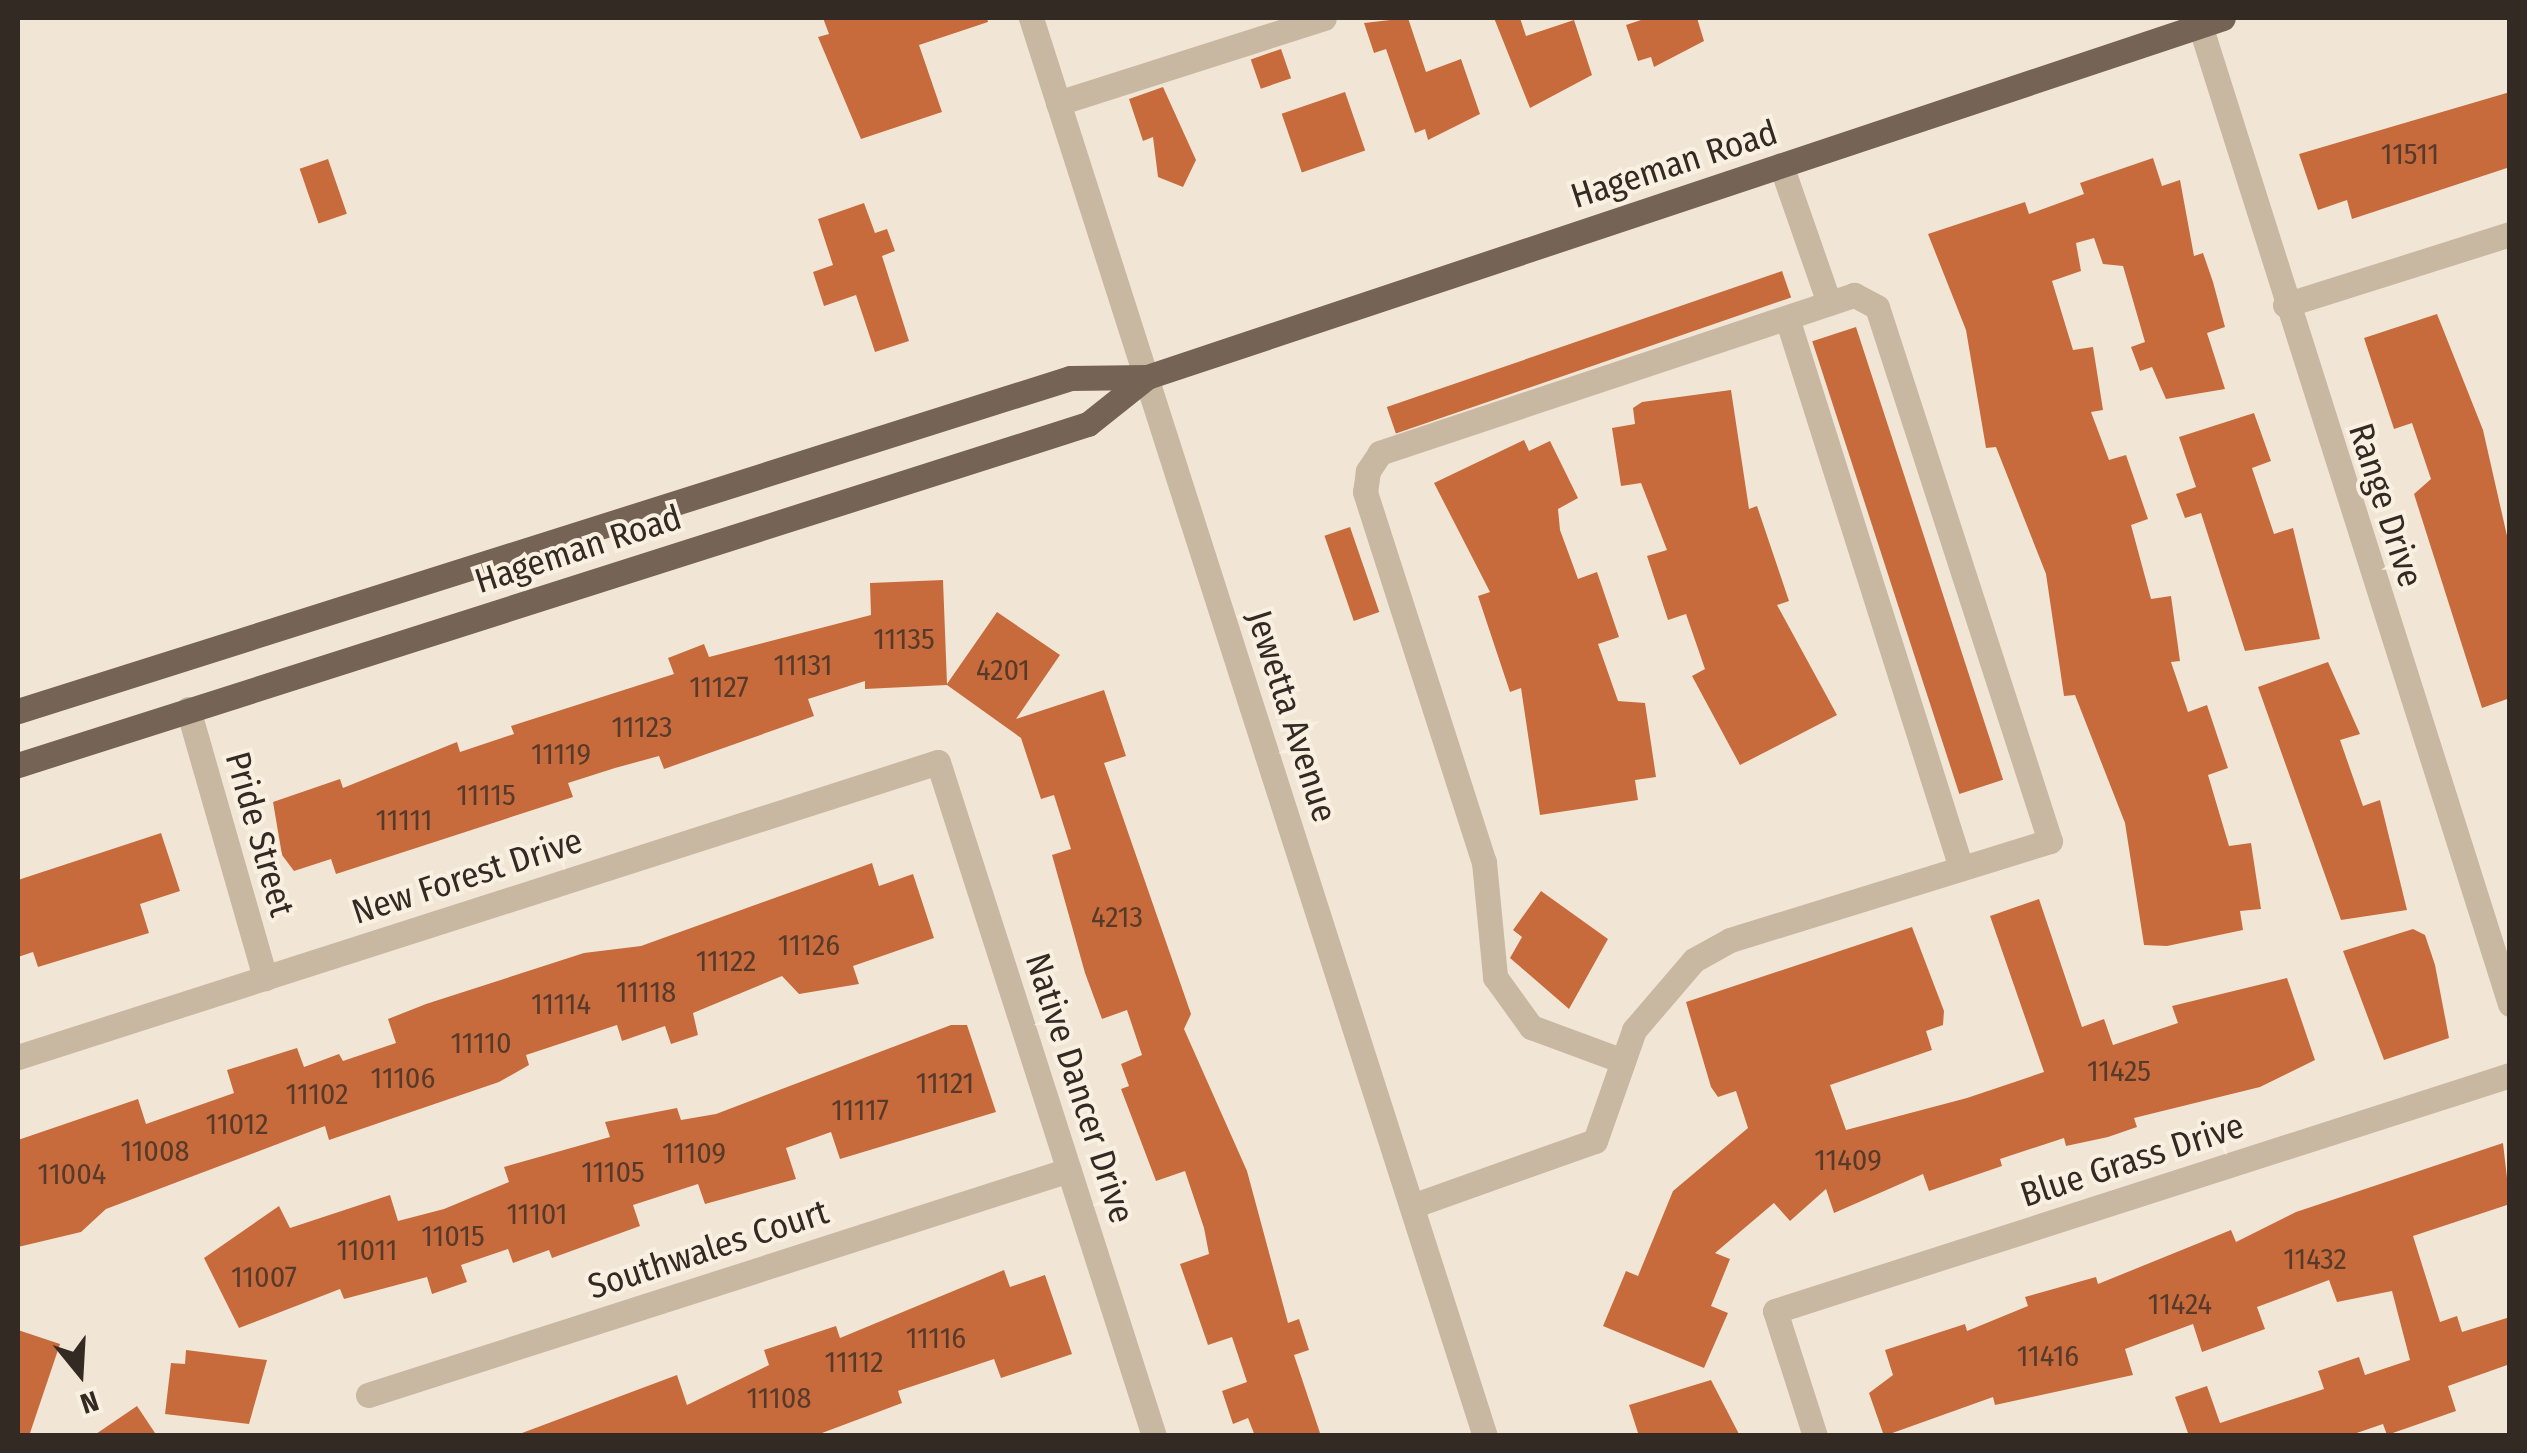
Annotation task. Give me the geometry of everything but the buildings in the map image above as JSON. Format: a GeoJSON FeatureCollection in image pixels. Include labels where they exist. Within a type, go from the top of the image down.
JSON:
{"type":"FeatureCollection","features":[{"type":"Feature","properties":{"kind":"main road","name":"Hageman Road"},"geometry":{"type":"LineString","coordinates":[[18,711],[1070,378],[1147,376],[2212,21]]}},
{"type":"Feature","properties":{"kind":"main road","name":"Hageman Road"},"geometry":{"type":"LineString","coordinates":[[18,765],[1088,424],[1147,376]]}},
{"type":"Feature","properties":{"kind":"street","name":"Jewetta Avenue"},"geometry":{"type":"LineString","coordinates":[[1031,18],[1486,1436]]}},
{"type":"Feature","properties":{"kind":"street"},"geometry":{"type":"LineString","coordinates":[[1058,103],[1324,18]]}},
{"type":"Feature","properties":{"kind":"street","name":"Range Drive"},"geometry":{"type":"LineString","coordinates":[[2212,21],[2285,306],[2510,1004]]}},
{"type":"Feature","properties":{"kind":"street"},"geometry":{"type":"LineString","coordinates":[[1781,165],[1829,303]]}},
{"type":"Feature","properties":{"kind":"street"},"geometry":{"type":"LineString","coordinates":[[2285,306],[2510,234]]}},
{"type":"Feature","properties":{"kind":"street"},"geometry":{"type":"LineString","coordinates":[[1412,1206],[1596,1141],[1622,1061],[1657,996],[1694,960],[1730,940],[2050,841],[1878,307],[1854,295],[1380,452],[1368,470],[1365,492],[1484,862],[1495,977],[1531,1027],[1622,1061]]}},
{"type":"Feature","properties":{"kind":"street"},"geometry":{"type":"LineString","coordinates":[[1787,318],[1961,868]]}},
{"type":"Feature","properties":{"kind":"street","name":"Pride Street"},"geometry":{"type":"LineString","coordinates":[[188,709],[265,978]]}},
{"type":"Feature","properties":{"kind":"street","name":"New Forest Drive"},"geometry":{"type":"LineString","coordinates":[[18,1057],[938,762]]}},
{"type":"Feature","properties":{"kind":"street","name":"Native Dancer Drive"},"geometry":{"type":"LineString","coordinates":[[938,762],[1154,1436]]}},
{"type":"Feature","properties":{"kind":"street","name":"Blue Grass Drive"},"geometry":{"type":"LineString","coordinates":[[1815,1436],[1775,1311],[2510,1076]]}},
{"type":"Feature","properties":{"kind":"street","name":"Southwales Court"},"geometry":{"type":"LineString","coordinates":[[368,1395],[1069,1170]]}}]}
